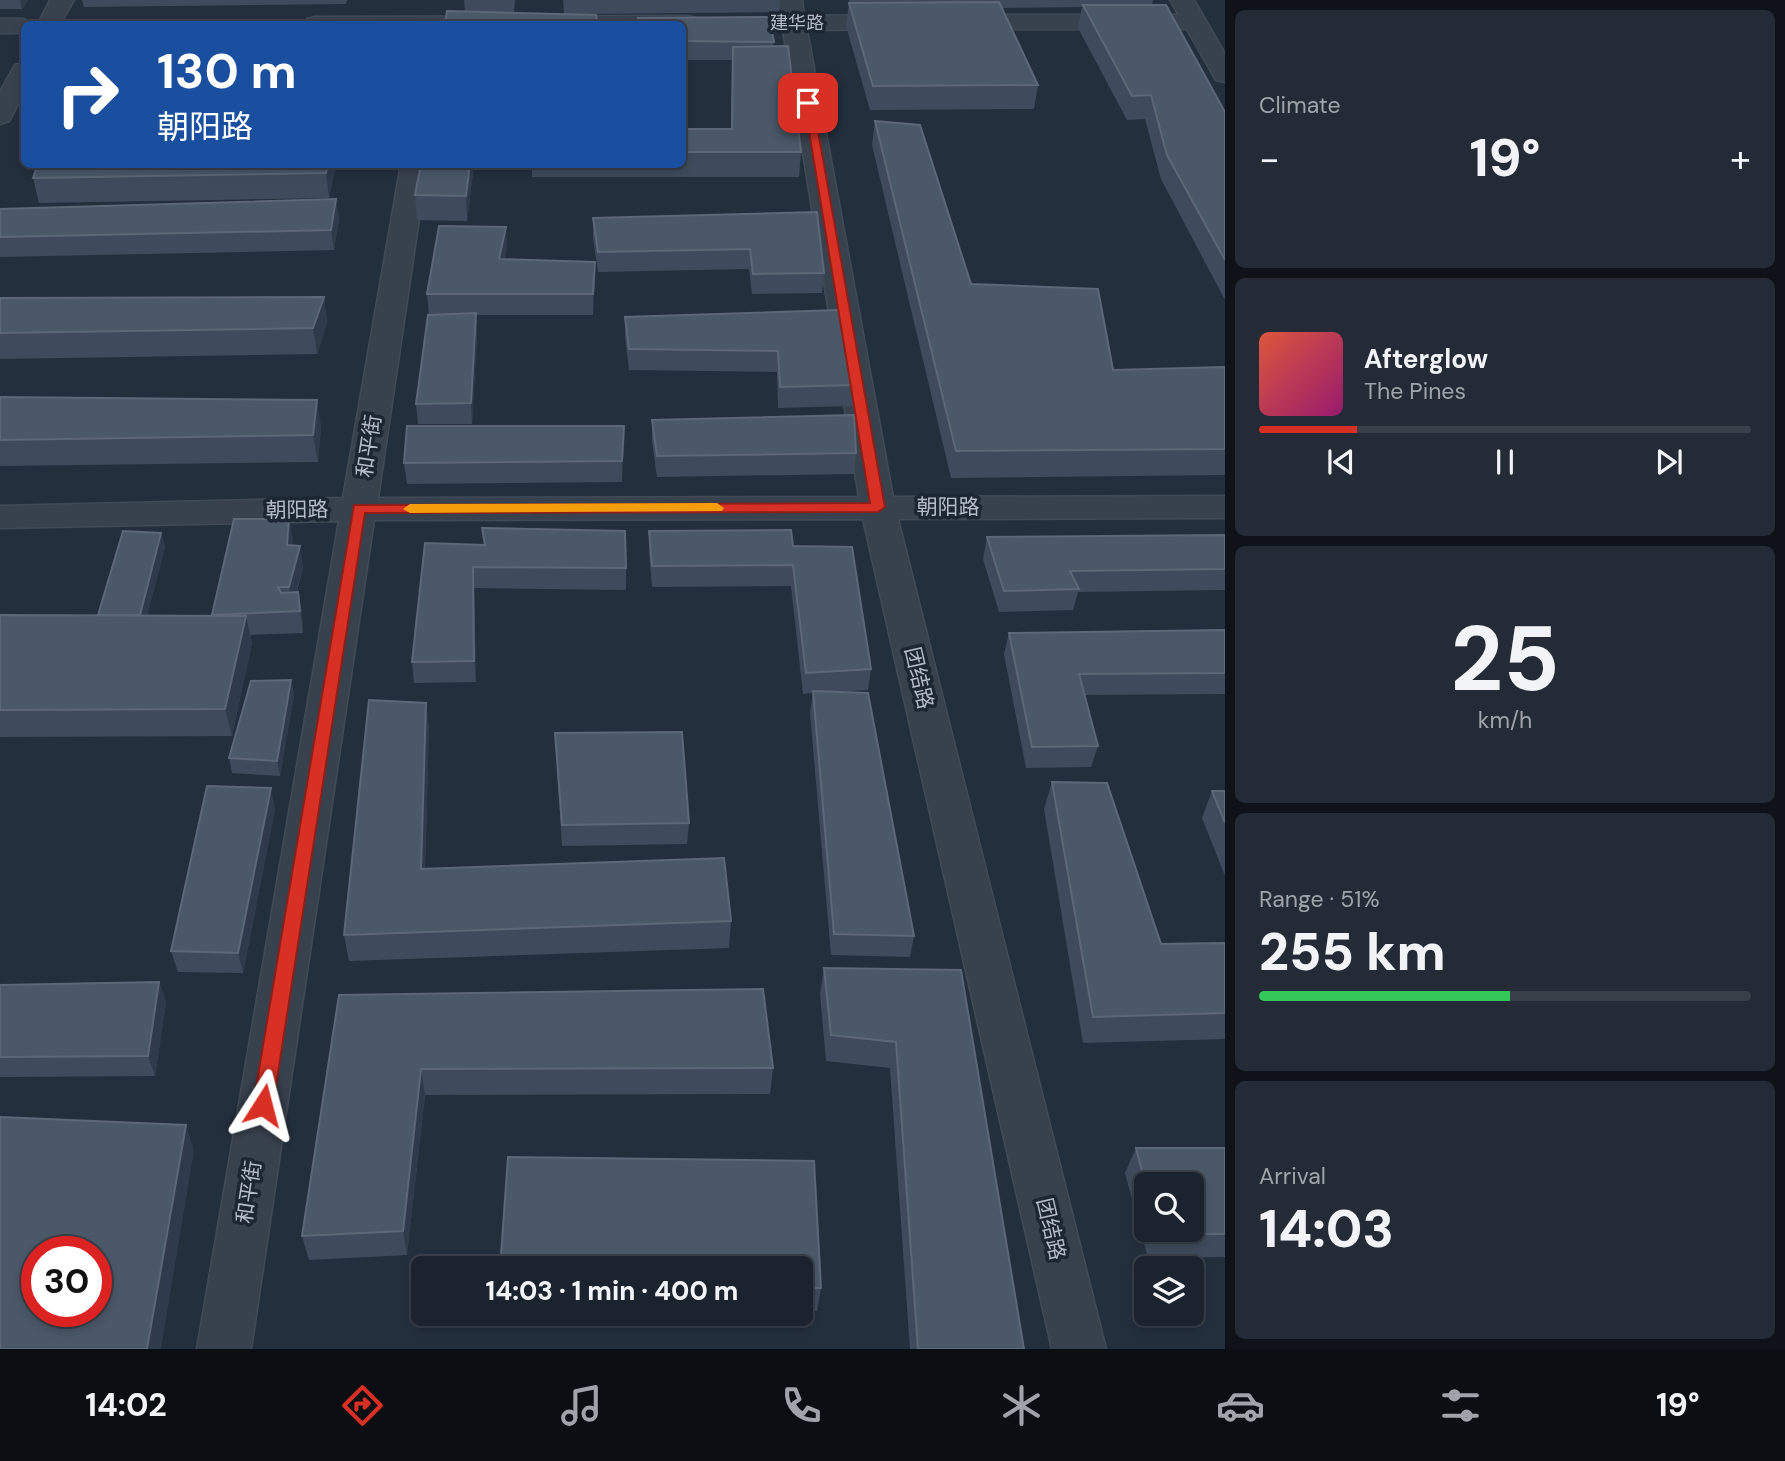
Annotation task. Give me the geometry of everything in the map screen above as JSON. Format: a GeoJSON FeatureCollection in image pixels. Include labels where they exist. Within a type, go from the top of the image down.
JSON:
{"type":"FeatureCollection","features":[{"type":"Feature","properties":{"kind":"street"},"geometry":{"type":"LineString","coordinates":[[51,21],[62,0]]}},
{"type":"Feature","properties":{"kind":"street"},"geometry":{"type":"LineString","coordinates":[[436,21],[440,0]]}},
{"type":"Feature","properties":{"kind":"street"},"geometry":{"type":"LineString","coordinates":[[1182,0],[1225,75]]}},
{"type":"Feature","properties":{"kind":"street","name":"建华路"},"geometry":{"type":"LineString","coordinates":[[753,23],[792,11],[925,22],[1194,22]]}},
{"type":"Feature","properties":{"kind":"street","name":"团结路"},"geometry":{"type":"LineString","coordinates":[[792,11],[878,507],[1079,1349]]}},
{"type":"Feature","properties":{"kind":"street"},"geometry":{"type":"LineString","coordinates":[[686,23],[711,23]]}},
{"type":"Feature","properties":{"kind":"street"},"geometry":{"type":"LineString","coordinates":[[0,26],[21,26]]}},
{"type":"Feature","properties":{"kind":"street"},"geometry":{"type":"LineString","coordinates":[[0,116],[21,76]]}},
{"type":"Feature","properties":{"kind":"street","name":"和平街"},"geometry":{"type":"LineString","coordinates":[[224,1349],[413,168]]}},
{"type":"Feature","properties":{"kind":"street","name":"朝阳路"},"geometry":{"type":"LineString","coordinates":[[0,517],[359,509],[1225,508]]}},
{"type":"Feature","properties":{"kind":"building"},"geometry":{"type":"Polygon","coordinates":[[[999,2],[1038,85],[873,86],[849,3],[999,2]]]}},
{"type":"Feature","properties":{"kind":"building"},"geometry":{"type":"Polygon","coordinates":[[[1083,5],[1166,5],[1225,112],[1225,260],[1167,155],[1151,95],[1132,96],[1083,5]]]}},
{"type":"Feature","properties":{"kind":"building"},"geometry":{"type":"Polygon","coordinates":[[[447,11],[596,15],[597,21],[445,21],[447,11]]]}},
{"type":"Feature","properties":{"kind":"building"},"geometry":{"type":"Polygon","coordinates":[[[769,17],[774,42],[686,41],[686,21],[638,21],[638,18],[769,17]]]}},
{"type":"Feature","properties":{"kind":"building"},"geometry":{"type":"Polygon","coordinates":[[[788,46],[801,152],[686,152],[686,129],[732,129],[733,47],[788,46]]]}},
{"type":"Feature","properties":{"kind":"building"},"geometry":{"type":"Polygon","coordinates":[[[875,121],[920,125],[971,284],[1098,289],[1113,370],[1225,367],[1225,449],[956,451],[875,121]]]}},
{"type":"Feature","properties":{"kind":"building"},"geometry":{"type":"Polygon","coordinates":[[[37,168],[327,168],[326,173],[33,178],[37,168]]]}},
{"type":"Feature","properties":{"kind":"building"},"geometry":{"type":"Polygon","coordinates":[[[420,168],[470,168],[466,196],[415,195],[420,168]]]}},
{"type":"Feature","properties":{"kind":"building"},"geometry":{"type":"Polygon","coordinates":[[[336,199],[331,230],[0,237],[0,209],[336,199]]]}},
{"type":"Feature","properties":{"kind":"building"},"geometry":{"type":"Polygon","coordinates":[[[817,212],[824,273],[753,274],[750,249],[598,252],[593,218],[817,212]]]}},
{"type":"Feature","properties":{"kind":"building"},"geometry":{"type":"Polygon","coordinates":[[[439,226],[506,227],[499,259],[595,262],[593,294],[427,294],[439,226]]]}},
{"type":"Feature","properties":{"kind":"building"},"geometry":{"type":"Polygon","coordinates":[[[324,297],[313,328],[0,333],[0,298],[324,297]]]}},
{"type":"Feature","properties":{"kind":"building"},"geometry":{"type":"Polygon","coordinates":[[[839,310],[855,385],[780,387],[778,351],[629,349],[625,317],[839,310]]]}},
{"type":"Feature","properties":{"kind":"building"},"geometry":{"type":"Polygon","coordinates":[[[476,313],[471,403],[416,404],[428,315],[476,313]]]}},
{"type":"Feature","properties":{"kind":"building"},"geometry":{"type":"Polygon","coordinates":[[[0,397],[317,400],[313,435],[0,440],[0,397]]]}},
{"type":"Feature","properties":{"kind":"building"},"geometry":{"type":"Polygon","coordinates":[[[854,415],[856,453],[657,456],[652,420],[854,415]]]}},
{"type":"Feature","properties":{"kind":"building"},"geometry":{"type":"Polygon","coordinates":[[[407,426],[624,426],[622,461],[404,463],[407,426]]]}},
{"type":"Feature","properties":{"kind":"building"},"geometry":{"type":"Polygon","coordinates":[[[234,519],[289,519],[287,545],[300,546],[289,587],[278,587],[281,593],[298,592],[300,611],[212,615],[234,519]]]}},
{"type":"Feature","properties":{"kind":"building"},"geometry":{"type":"Polygon","coordinates":[[[482,528],[625,531],[626,568],[473,567],[474,661],[412,662],[425,543],[485,545],[482,528]]]}},
{"type":"Feature","properties":{"kind":"building"},"geometry":{"type":"Polygon","coordinates":[[[791,530],[793,546],[852,547],[871,669],[806,673],[793,565],[652,566],[649,531],[791,530]]]}},
{"type":"Feature","properties":{"kind":"building"},"geometry":{"type":"Polygon","coordinates":[[[123,531],[161,533],[140,615],[98,615],[123,531]]]}},
{"type":"Feature","properties":{"kind":"building"},"geometry":{"type":"Polygon","coordinates":[[[1225,535],[1225,569],[1070,571],[1079,589],[1004,591],[987,537],[1225,535]]]}},
{"type":"Feature","properties":{"kind":"building"},"geometry":{"type":"Polygon","coordinates":[[[0,615],[246,616],[225,709],[0,710],[0,615]]]}},
{"type":"Feature","properties":{"kind":"building"},"geometry":{"type":"Polygon","coordinates":[[[1225,630],[1225,673],[1079,674],[1098,746],[1032,747],[1009,633],[1225,630]]]}},
{"type":"Feature","properties":{"kind":"building"},"geometry":{"type":"Polygon","coordinates":[[[291,680],[277,761],[229,758],[251,681],[291,680]]]}},
{"type":"Feature","properties":{"kind":"building"},"geometry":{"type":"Polygon","coordinates":[[[813,691],[868,693],[914,936],[834,934],[813,691]]]}},
{"type":"Feature","properties":{"kind":"building"},"geometry":{"type":"Polygon","coordinates":[[[369,700],[426,703],[421,869],[724,858],[731,921],[344,935],[369,700]]]}},
{"type":"Feature","properties":{"kind":"building"},"geometry":{"type":"Polygon","coordinates":[[[682,732],[689,823],[562,825],[555,733],[682,732]]]}},
{"type":"Feature","properties":{"kind":"building"},"geometry":{"type":"Polygon","coordinates":[[[1052,782],[1107,783],[1161,944],[1225,943],[1225,1013],[1093,1017],[1052,782]]]}},
{"type":"Feature","properties":{"kind":"building"},"geometry":{"type":"Polygon","coordinates":[[[207,786],[271,788],[238,953],[171,951],[207,786]]]}},
{"type":"Feature","properties":{"kind":"building"},"geometry":{"type":"Polygon","coordinates":[[[1212,791],[1225,791],[1225,823],[1212,791]]]}},
{"type":"Feature","properties":{"kind":"building"},"geometry":{"type":"Polygon","coordinates":[[[824,968],[961,970],[1024,1349],[918,1349],[896,1042],[831,1035],[824,968]]]}},
{"type":"Feature","properties":{"kind":"building"},"geometry":{"type":"Polygon","coordinates":[[[159,982],[148,1056],[0,1057],[0,985],[159,982]]]}},
{"type":"Feature","properties":{"kind":"building"},"geometry":{"type":"Polygon","coordinates":[[[763,989],[773,1068],[421,1069],[403,1231],[302,1236],[339,995],[763,989]]]}},
{"type":"Feature","properties":{"kind":"building"},"geometry":{"type":"Polygon","coordinates":[[[0,1117],[186,1125],[147,1349],[0,1349],[0,1117]]]}},
{"type":"Feature","properties":{"kind":"building"},"geometry":{"type":"Polygon","coordinates":[[[1136,1148],[1225,1148],[1225,1234],[1204,1234],[1204,1172],[1142,1172],[1136,1148]]]}},
{"type":"Feature","properties":{"kind":"building"},"geometry":{"type":"Polygon","coordinates":[[[508,1157],[814,1161],[821,1288],[813,1288],[813,1256],[501,1256],[508,1157]]]}},
{"type":"Feature","properties":{"kind":"slow traffic"},"geometry":{"type":"LineString","coordinates":[[410,509],[717,508]]}},
{"type":"Feature","properties":{"kind":"route"},"geometry":{"type":"LineString","coordinates":[[263,1105],[359,509],[878,507],[808,103]]}}]}
